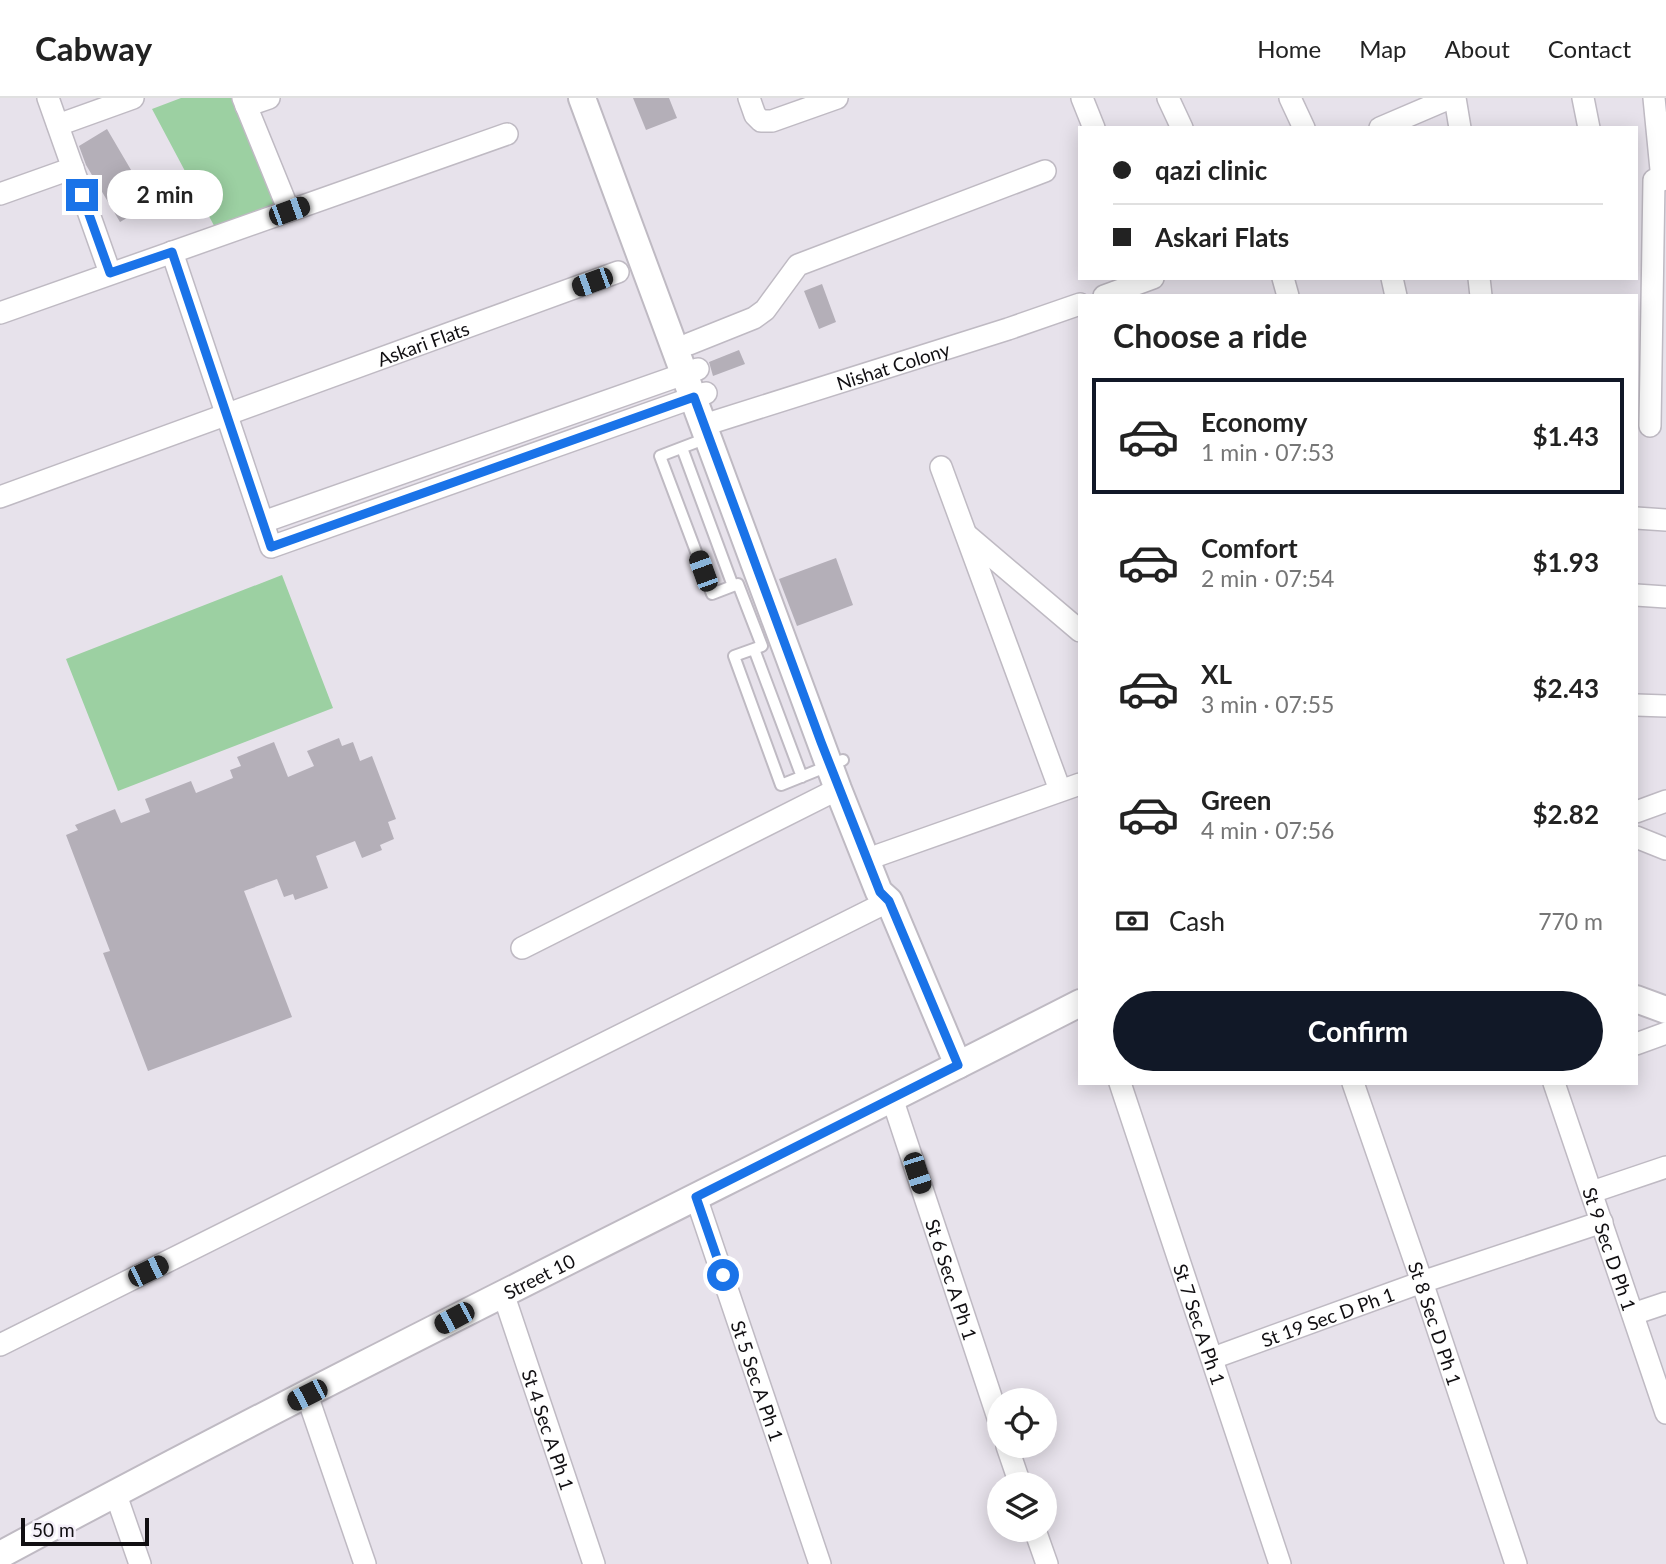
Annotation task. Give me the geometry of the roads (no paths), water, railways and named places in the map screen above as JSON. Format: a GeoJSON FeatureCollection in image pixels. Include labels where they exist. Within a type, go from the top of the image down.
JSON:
{"type":"FeatureCollection","features":[{"type":"Feature","properties":{"kind":"street"},"geometry":{"type":"LineString","coordinates":[[48,98],[110,273]]}},
{"type":"Feature","properties":{"kind":"street"},"geometry":{"type":"LineString","coordinates":[[58,125],[133,98]]}},
{"type":"Feature","properties":{"kind":"street"},"geometry":{"type":"LineString","coordinates":[[269,98],[245,102],[289,211]]}},
{"type":"Feature","properties":{"kind":"street"},"geometry":{"type":"LineString","coordinates":[[582,98],[696,383],[766,603],[837,772],[880,892],[889,901],[958,1065]]}},
{"type":"Feature","properties":{"kind":"street"},"geometry":{"type":"LineString","coordinates":[[599,98],[689,344],[696,383]]}},
{"type":"Feature","properties":{"kind":"street"},"geometry":{"type":"LineString","coordinates":[[749,98],[755,115],[761,121],[772,121],[837,98]]}},
{"type":"Feature","properties":{"kind":"street"},"geometry":{"type":"LineString","coordinates":[[1082,98],[1093,126]]}},
{"type":"Feature","properties":{"kind":"street"},"geometry":{"type":"LineString","coordinates":[[1168,98],[1181,126]]}},
{"type":"Feature","properties":{"kind":"street"},"geometry":{"type":"LineString","coordinates":[[1290,98],[1303,126]]}},
{"type":"Feature","properties":{"kind":"street"},"geometry":{"type":"LineString","coordinates":[[1385,126],[1452,98],[1459,126]]}},
{"type":"Feature","properties":{"kind":"street"},"geometry":{"type":"LineString","coordinates":[[1583,98],[1589,126]]}},
{"type":"Feature","properties":{"kind":"street"},"geometry":{"type":"LineString","coordinates":[[1651,426],[1644,322],[1654,180],[1654,98]]}},
{"type":"Feature","properties":{"kind":"street"},"geometry":{"type":"LineString","coordinates":[[0,313],[507,134]]}},
{"type":"Feature","properties":{"kind":"street"},"geometry":{"type":"LineString","coordinates":[[0,194],[73,168]]}},
{"type":"Feature","properties":{"kind":"street"},"geometry":{"type":"LineString","coordinates":[[689,344],[754,318],[765,310],[798,265],[1045,171]]}},
{"type":"Feature","properties":{"kind":"street"},"geometry":{"type":"LineString","coordinates":[[172,252],[271,547],[478,474],[696,383]]}},
{"type":"Feature","properties":{"kind":"street","name":"Askari Flats"},"geometry":{"type":"LineString","coordinates":[[0,497],[618,272]]}},
{"type":"Feature","properties":{"kind":"street"},"geometry":{"type":"LineString","coordinates":[[1109,294],[1148,280]]}},
{"type":"Feature","properties":{"kind":"street","name":"Nishat Colony"},"geometry":{"type":"LineString","coordinates":[[710,428],[1078,305]]}},
{"type":"Feature","properties":{"kind":"street"},"geometry":{"type":"LineString","coordinates":[[263,522],[469,450],[696,383]]}},
{"type":"Feature","properties":{"kind":"street"},"geometry":{"type":"LineString","coordinates":[[469,450],[478,474]]}},
{"type":"Feature","properties":{"kind":"street"},"geometry":{"type":"LineString","coordinates":[[878,855],[1070,787],[941,467]]}},
{"type":"Feature","properties":{"kind":"street"},"geometry":{"type":"LineString","coordinates":[[1638,518],[1666,520]]}},
{"type":"Feature","properties":{"kind":"street"},"geometry":{"type":"LineString","coordinates":[[967,534],[1078,629]]}},
{"type":"Feature","properties":{"kind":"street"},"geometry":{"type":"LineString","coordinates":[[1638,595],[1666,597]]}},
{"type":"Feature","properties":{"kind":"street"},"geometry":{"type":"LineString","coordinates":[[1638,705],[1666,706]]}},
{"type":"Feature","properties":{"kind":"street"},"geometry":{"type":"LineString","coordinates":[[837,772],[878,855],[890,888],[889,901]]}},
{"type":"Feature","properties":{"kind":"street"},"geometry":{"type":"LineString","coordinates":[[522,948],[837,772]]}},
{"type":"Feature","properties":{"kind":"street"},"geometry":{"type":"LineString","coordinates":[[1638,811],[1666,801]]}},
{"type":"Feature","properties":{"kind":"street"},"geometry":{"type":"LineString","coordinates":[[1638,838],[1666,849]]}},
{"type":"Feature","properties":{"kind":"street"},"geometry":{"type":"LineString","coordinates":[[0,1345],[889,901]]}},
{"type":"Feature","properties":{"kind":"street"},"geometry":{"type":"LineString","coordinates":[[1638,1000],[1666,1010]]}},
{"type":"Feature","properties":{"kind":"street","name":"Street 10"},"geometry":{"type":"LineString","coordinates":[[0,1555],[116,1492],[503,1293],[1078,1004]]}},
{"type":"Feature","properties":{"kind":"street"},"geometry":{"type":"LineString","coordinates":[[1638,1043],[1666,1033]]}},
{"type":"Feature","properties":{"kind":"street","name":"St 7 Sec A Ph 1"},"geometry":{"type":"LineString","coordinates":[[1121,1085],[1280,1564]]}},
{"type":"Feature","properties":{"kind":"street","name":"St 8 Sec D Ph 1"},"geometry":{"type":"LineString","coordinates":[[1354,1085],[1516,1564]]}},
{"type":"Feature","properties":{"kind":"street","name":"St 9 Sec D Ph 1"},"geometry":{"type":"LineString","coordinates":[[1555,1085],[1666,1413]]}},
{"type":"Feature","properties":{"kind":"street","name":"St 6 Sec A Ph 1"},"geometry":{"type":"LineString","coordinates":[[892,1098],[988,1388]]}},
{"type":"Feature","properties":{"kind":"street"},"geometry":{"type":"LineString","coordinates":[[1592,1192],[1666,1167]]}},
{"type":"Feature","properties":{"kind":"street","name":"St 5 Sec A Ph 1"},"geometry":{"type":"LineString","coordinates":[[696,1197],[820,1564]]}},
{"type":"Feature","properties":{"kind":"street","name":"St 19 Sec D Ph 1"},"geometry":{"type":"LineString","coordinates":[[1213,1358],[1422,1282],[1602,1222]]}},
{"type":"Feature","properties":{"kind":"street","name":"St 4 Sec A Ph 1"},"geometry":{"type":"LineString","coordinates":[[503,1293],[594,1564]]}},
{"type":"Feature","properties":{"kind":"street"},"geometry":{"type":"LineString","coordinates":[[1633,1314],[1666,1303]]}},
{"type":"Feature","properties":{"kind":"street"},"geometry":{"type":"LineString","coordinates":[[307,1395],[365,1564]]}},
{"type":"Feature","properties":{"kind":"street"},"geometry":{"type":"LineString","coordinates":[[116,1492],[140,1564]]}},
{"type":"Feature","properties":{"kind":"street"},"geometry":{"type":"LineString","coordinates":[[1039,1542],[1047,1564]]}},
{"type":"Feature","properties":{"kind":"lane"},"geometry":{"type":"LineString","coordinates":[[710,428],[682,448],[660,456],[712,594],[738,584],[766,603],[762,646],[734,656],[780,785],[802,777],[837,772]]}},
{"type":"Feature","properties":{"kind":"lane"},"geometry":{"type":"LineString","coordinates":[[682,448],[733,586]]}},
{"type":"Feature","properties":{"kind":"lane"},"geometry":{"type":"LineString","coordinates":[[754,649],[802,777]]}}]}
